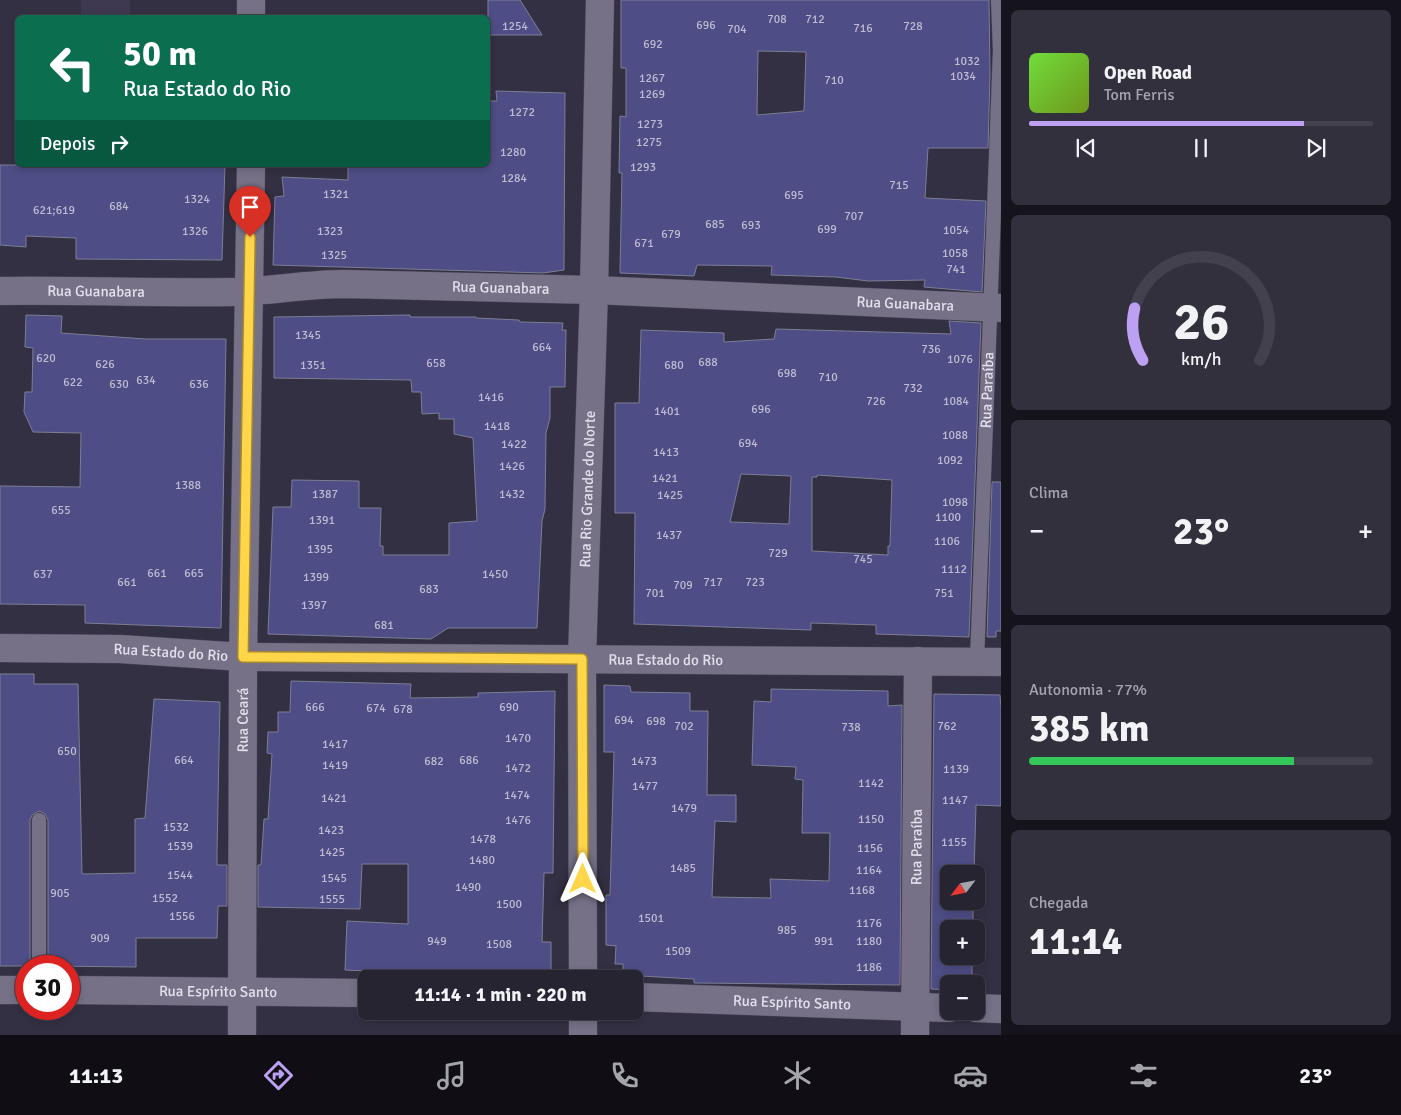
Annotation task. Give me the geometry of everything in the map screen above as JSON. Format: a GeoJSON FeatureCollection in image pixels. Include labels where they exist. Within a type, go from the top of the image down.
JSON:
{"type":"FeatureCollection","features":[{"type":"Feature","properties":{"kind":"street"},"geometry":{"type":"LineString","coordinates":[[251,0],[251,15]]}},
{"type":"Feature","properties":{"kind":"street","name":"Rua Rio Grande do Norte"},"geometry":{"type":"LineString","coordinates":[[583,970],[582,659],[594,290],[600,0]]}},
{"type":"Feature","properties":{"kind":"street","name":"Rua Ceará"},"geometry":{"type":"LineString","coordinates":[[242,1035],[243,657],[251,167]]}},
{"type":"Feature","properties":{"kind":"street","name":"Rua Guanabara"},"geometry":{"type":"LineString","coordinates":[[0,291],[168,293],[250,291],[318,284],[594,290],[996,307]]}},
{"type":"Feature","properties":{"kind":"street","name":"Rua Estado do Rio"},"geometry":{"type":"LineString","coordinates":[[0,648],[120,649],[243,657],[989,661]]}},
{"type":"Feature","properties":{"kind":"street","name":"Rua Paraíba"},"geometry":{"type":"LineString","coordinates":[[915,1035],[918,660]]}},
{"type":"Feature","properties":{"kind":"street"},"geometry":{"type":"LineString","coordinates":[[0,990],[15,990]]}},
{"type":"Feature","properties":{"kind":"street","name":"Rua Espírito Santo"},"geometry":{"type":"LineString","coordinates":[[80,990],[358,993]]}},
{"type":"Feature","properties":{"kind":"street","name":"Rua Espírito Santo"},"geometry":{"type":"LineString","coordinates":[[643,997],[940,1008]]}},
{"type":"Feature","properties":{"kind":"street"},"geometry":{"type":"LineString","coordinates":[[985,1008],[1001,1009]]}},
{"type":"Feature","properties":{"kind":"street"},"geometry":{"type":"LineString","coordinates":[[583,1020],[583,1035]]}},
{"type":"Feature","properties":{"kind":"lane","name":"Rua Paraíba"},"geometry":{"type":"LineString","coordinates":[[989,661],[1000,50],[998,0]]}},
{"type":"Feature","properties":{"kind":"lane"},"geometry":{"type":"LineString","coordinates":[[39,820],[39,955]]}},
{"type":"Feature","properties":{"kind":"shaded area"},"geometry":{"type":"Polygon","coordinates":[[[81,0],[130,0],[130,15],[81,15],[81,0]]]}},
{"type":"Feature","properties":{"kind":"building"},"geometry":{"type":"Polygon","coordinates":[[[488,0],[520,0],[542,35],[490,35],[490,15],[488,15],[488,0]]]}},
{"type":"Feature","properties":{"kind":"building"},"geometry":{"type":"Polygon","coordinates":[[[621,0],[989,0],[988,148],[928,148],[925,198],[986,201],[982,292],[924,287],[925,280],[868,281],[836,277],[771,275],[772,266],[697,265],[694,276],[620,273],[622,173],[619,173],[620,116],[626,117],[626,68],[621,68],[621,0]],[[758,51],[757,115],[804,111],[806,52],[758,51]]]}},
{"type":"Feature","properties":{"kind":"building"},"geometry":{"type":"Polygon","coordinates":[[[496,91],[565,93],[564,270],[543,273],[273,265],[275,197],[284,196],[282,177],[348,180],[348,167],[490,167],[490,101],[497,101],[496,91]]]}},
{"type":"Feature","properties":{"kind":"building"},"geometry":{"type":"Polygon","coordinates":[[[0,165],[15,165],[15,167],[225,167],[222,260],[76,259],[76,238],[26,236],[26,247],[0,245],[0,165]]]}},
{"type":"Feature","properties":{"kind":"building"},"geometry":{"type":"Polygon","coordinates":[[[26,315],[62,316],[61,333],[146,339],[226,339],[221,628],[85,623],[85,605],[0,604],[0,486],[80,487],[81,433],[33,432],[24,412],[25,392],[32,392],[33,348],[25,347],[26,315]]]}},
{"type":"Feature","properties":{"kind":"building"},"geometry":{"type":"Polygon","coordinates":[[[410,315],[410,317],[476,317],[519,320],[520,322],[563,323],[562,330],[566,330],[565,387],[550,387],[550,418],[546,433],[545,509],[542,521],[537,628],[448,628],[431,639],[268,634],[273,507],[291,507],[292,480],[359,481],[359,508],[381,508],[380,546],[383,546],[383,555],[449,555],[449,523],[477,521],[473,438],[454,434],[454,419],[439,419],[439,413],[422,414],[421,392],[412,392],[411,380],[274,378],[274,317],[410,315]]]}},
{"type":"Feature","properties":{"kind":"building"},"geometry":{"type":"Polygon","coordinates":[[[949,321],[981,323],[969,637],[876,634],[876,625],[811,623],[811,630],[634,624],[635,513],[615,513],[615,403],[639,403],[641,330],[724,333],[724,342],[774,339],[776,329],[951,334],[949,321]],[[741,474],[730,522],[789,524],[791,476],[741,474]],[[817,475],[817,477],[812,477],[812,551],[888,555],[888,546],[890,546],[892,480],[817,475]]]}},
{"type":"Feature","properties":{"kind":"building"},"geometry":{"type":"Polygon","coordinates":[[[992,482],[1001,482],[1001,631],[996,631],[996,637],[987,637],[992,482]]]}},
{"type":"Feature","properties":{"kind":"building"},"geometry":{"type":"Polygon","coordinates":[[[0,674],[34,674],[34,684],[78,684],[82,874],[135,873],[135,819],[145,818],[154,699],[220,702],[217,865],[227,865],[227,906],[218,906],[217,938],[136,938],[136,967],[80,966],[80,955],[48,955],[48,820],[44,813],[39,811],[32,815],[30,820],[30,955],[15,955],[15,966],[0,966],[0,674]]]}},
{"type":"Feature","properties":{"kind":"building"},"geometry":{"type":"Polygon","coordinates":[[[291,681],[411,684],[410,698],[478,697],[478,693],[555,691],[553,873],[544,873],[542,942],[551,942],[551,970],[345,970],[347,921],[408,924],[408,864],[362,864],[360,909],[258,907],[258,865],[261,865],[264,819],[268,819],[272,754],[267,753],[268,732],[278,732],[278,712],[290,712],[291,681]]]}},
{"type":"Feature","properties":{"kind":"building"},"geometry":{"type":"Polygon","coordinates":[[[604,685],[630,686],[631,692],[690,693],[690,711],[708,711],[707,795],[736,795],[736,822],[715,821],[712,897],[771,898],[770,879],[829,881],[830,833],[802,833],[803,780],[795,779],[796,767],[752,765],[754,701],[771,702],[771,689],[888,691],[888,706],[902,705],[900,985],[694,983],[694,979],[643,976],[643,970],[623,970],[623,964],[615,964],[616,946],[606,945],[606,895],[610,895],[614,752],[604,752],[604,685]]]}},
{"type":"Feature","properties":{"kind":"building"},"geometry":{"type":"Polygon","coordinates":[[[934,694],[1000,695],[1001,806],[976,805],[974,865],[940,865],[940,910],[973,910],[973,920],[940,920],[940,965],[972,965],[972,975],[940,975],[940,990],[931,989],[934,694]]]}},
{"type":"Feature","properties":{"kind":"route"},"geometry":{"type":"LineString","coordinates":[[250,237],[243,657],[582,659],[583,879]]}}]}
